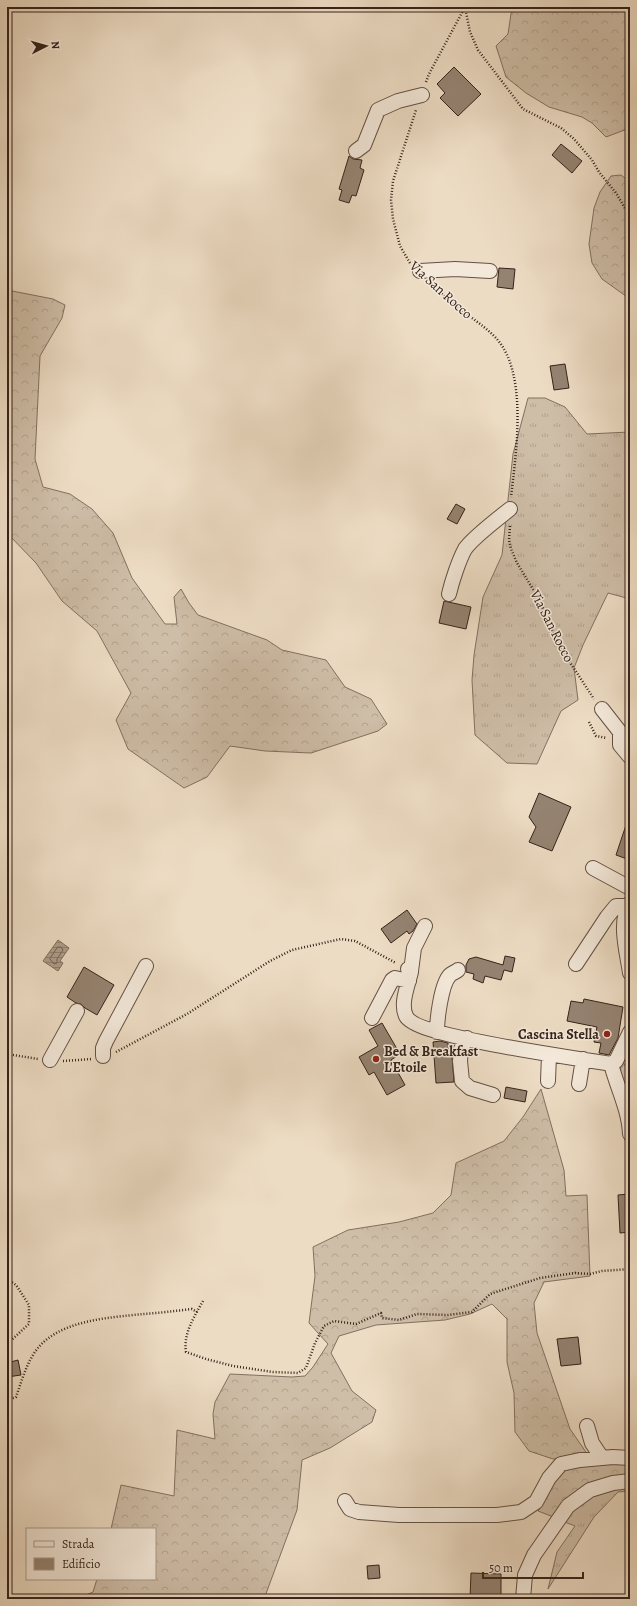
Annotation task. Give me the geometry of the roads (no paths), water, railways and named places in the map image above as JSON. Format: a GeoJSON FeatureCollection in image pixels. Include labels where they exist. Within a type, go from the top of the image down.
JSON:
{"type":"FeatureCollection","features":[{"type":"Feature","properties":{"kind":"street"},"geometry":{"type":"LineString","coordinates":[[356,150],[364,145],[378,110],[398,101],[422,95]]}},
{"type":"Feature","properties":{"kind":"street"},"geometry":{"type":"LineString","coordinates":[[420,271],[455,269],[490,271]]}},
{"type":"Feature","properties":{"kind":"street"},"geometry":{"type":"LineString","coordinates":[[449,594],[451,583],[466,548],[511,507]]}},
{"type":"Feature","properties":{"kind":"street"},"geometry":{"type":"LineString","coordinates":[[602,710],[625,732],[620,745],[630,757]]}},
{"type":"Feature","properties":{"kind":"street"},"geometry":{"type":"LineString","coordinates":[[592,868],[630,888]]}},
{"type":"Feature","properties":{"kind":"street"},"geometry":{"type":"LineString","coordinates":[[576,964],[607,916],[616,906],[629,904],[625,917],[624,928],[630,973]]}},
{"type":"Feature","properties":{"kind":"street"},"geometry":{"type":"LineString","coordinates":[[425,926],[414,948],[406,992],[404,1009],[406,1018],[413,1023],[437,1032],[549,1055],[611,1064],[616,1061],[630,1032]]}},
{"type":"Feature","properties":{"kind":"street"},"geometry":{"type":"LineString","coordinates":[[103,1056],[103,1048],[106,1041],[146,966]]}},
{"type":"Feature","properties":{"kind":"street"},"geometry":{"type":"LineString","coordinates":[[437,1032],[442,993],[449,976],[458,970]]}},
{"type":"Feature","properties":{"kind":"street"},"geometry":{"type":"LineString","coordinates":[[372,1018],[392,980],[409,974]]}},
{"type":"Feature","properties":{"kind":"street"},"geometry":{"type":"LineString","coordinates":[[50,1060],[77,1011]]}},
{"type":"Feature","properties":{"kind":"street"},"geometry":{"type":"LineString","coordinates":[[467,1038],[461,1049],[460,1061],[462,1081],[470,1088],[493,1095]]}},
{"type":"Feature","properties":{"kind":"street"},"geometry":{"type":"LineString","coordinates":[[548,1081],[549,1055]]}},
{"type":"Feature","properties":{"kind":"street"},"geometry":{"type":"LineString","coordinates":[[579,1084],[583,1059]]}},
{"type":"Feature","properties":{"kind":"street"},"geometry":{"type":"LineString","coordinates":[[611,1064],[616,1084],[629,1121],[630,1134]]}},
{"type":"Feature","properties":{"kind":"street"},"geometry":{"type":"LineString","coordinates":[[587,1426],[592,1443],[602,1458]]}},
{"type":"Feature","properties":{"kind":"street"},"geometry":{"type":"LineString","coordinates":[[345,1501],[350,1509],[359,1512],[399,1516],[497,1515],[521,1512],[536,1502],[549,1478],[560,1464],[602,1458],[630,1458]]}},
{"type":"Feature","properties":{"kind":"street"},"geometry":{"type":"LineString","coordinates":[[523,1599],[525,1575],[534,1555],[568,1506],[590,1490],[613,1483],[630,1481]]}},
{"type":"Feature","properties":{"kind":"water"},"geometry":{"type":"Polygon","coordinates":[[[58,940],[69,948],[60,961],[63,963],[58,971],[43,961],[58,940]]]}},
{"type":"Feature","properties":{"kind":"place","name":"Cascina Stella"},"geometry":{"type":"Point","coordinates":[607,1034]}},
{"type":"Feature","properties":{"kind":"place","name":"Bed & Breakfast L'Etoile"},"geometry":{"type":"Point","coordinates":[376,1059]}}]}
